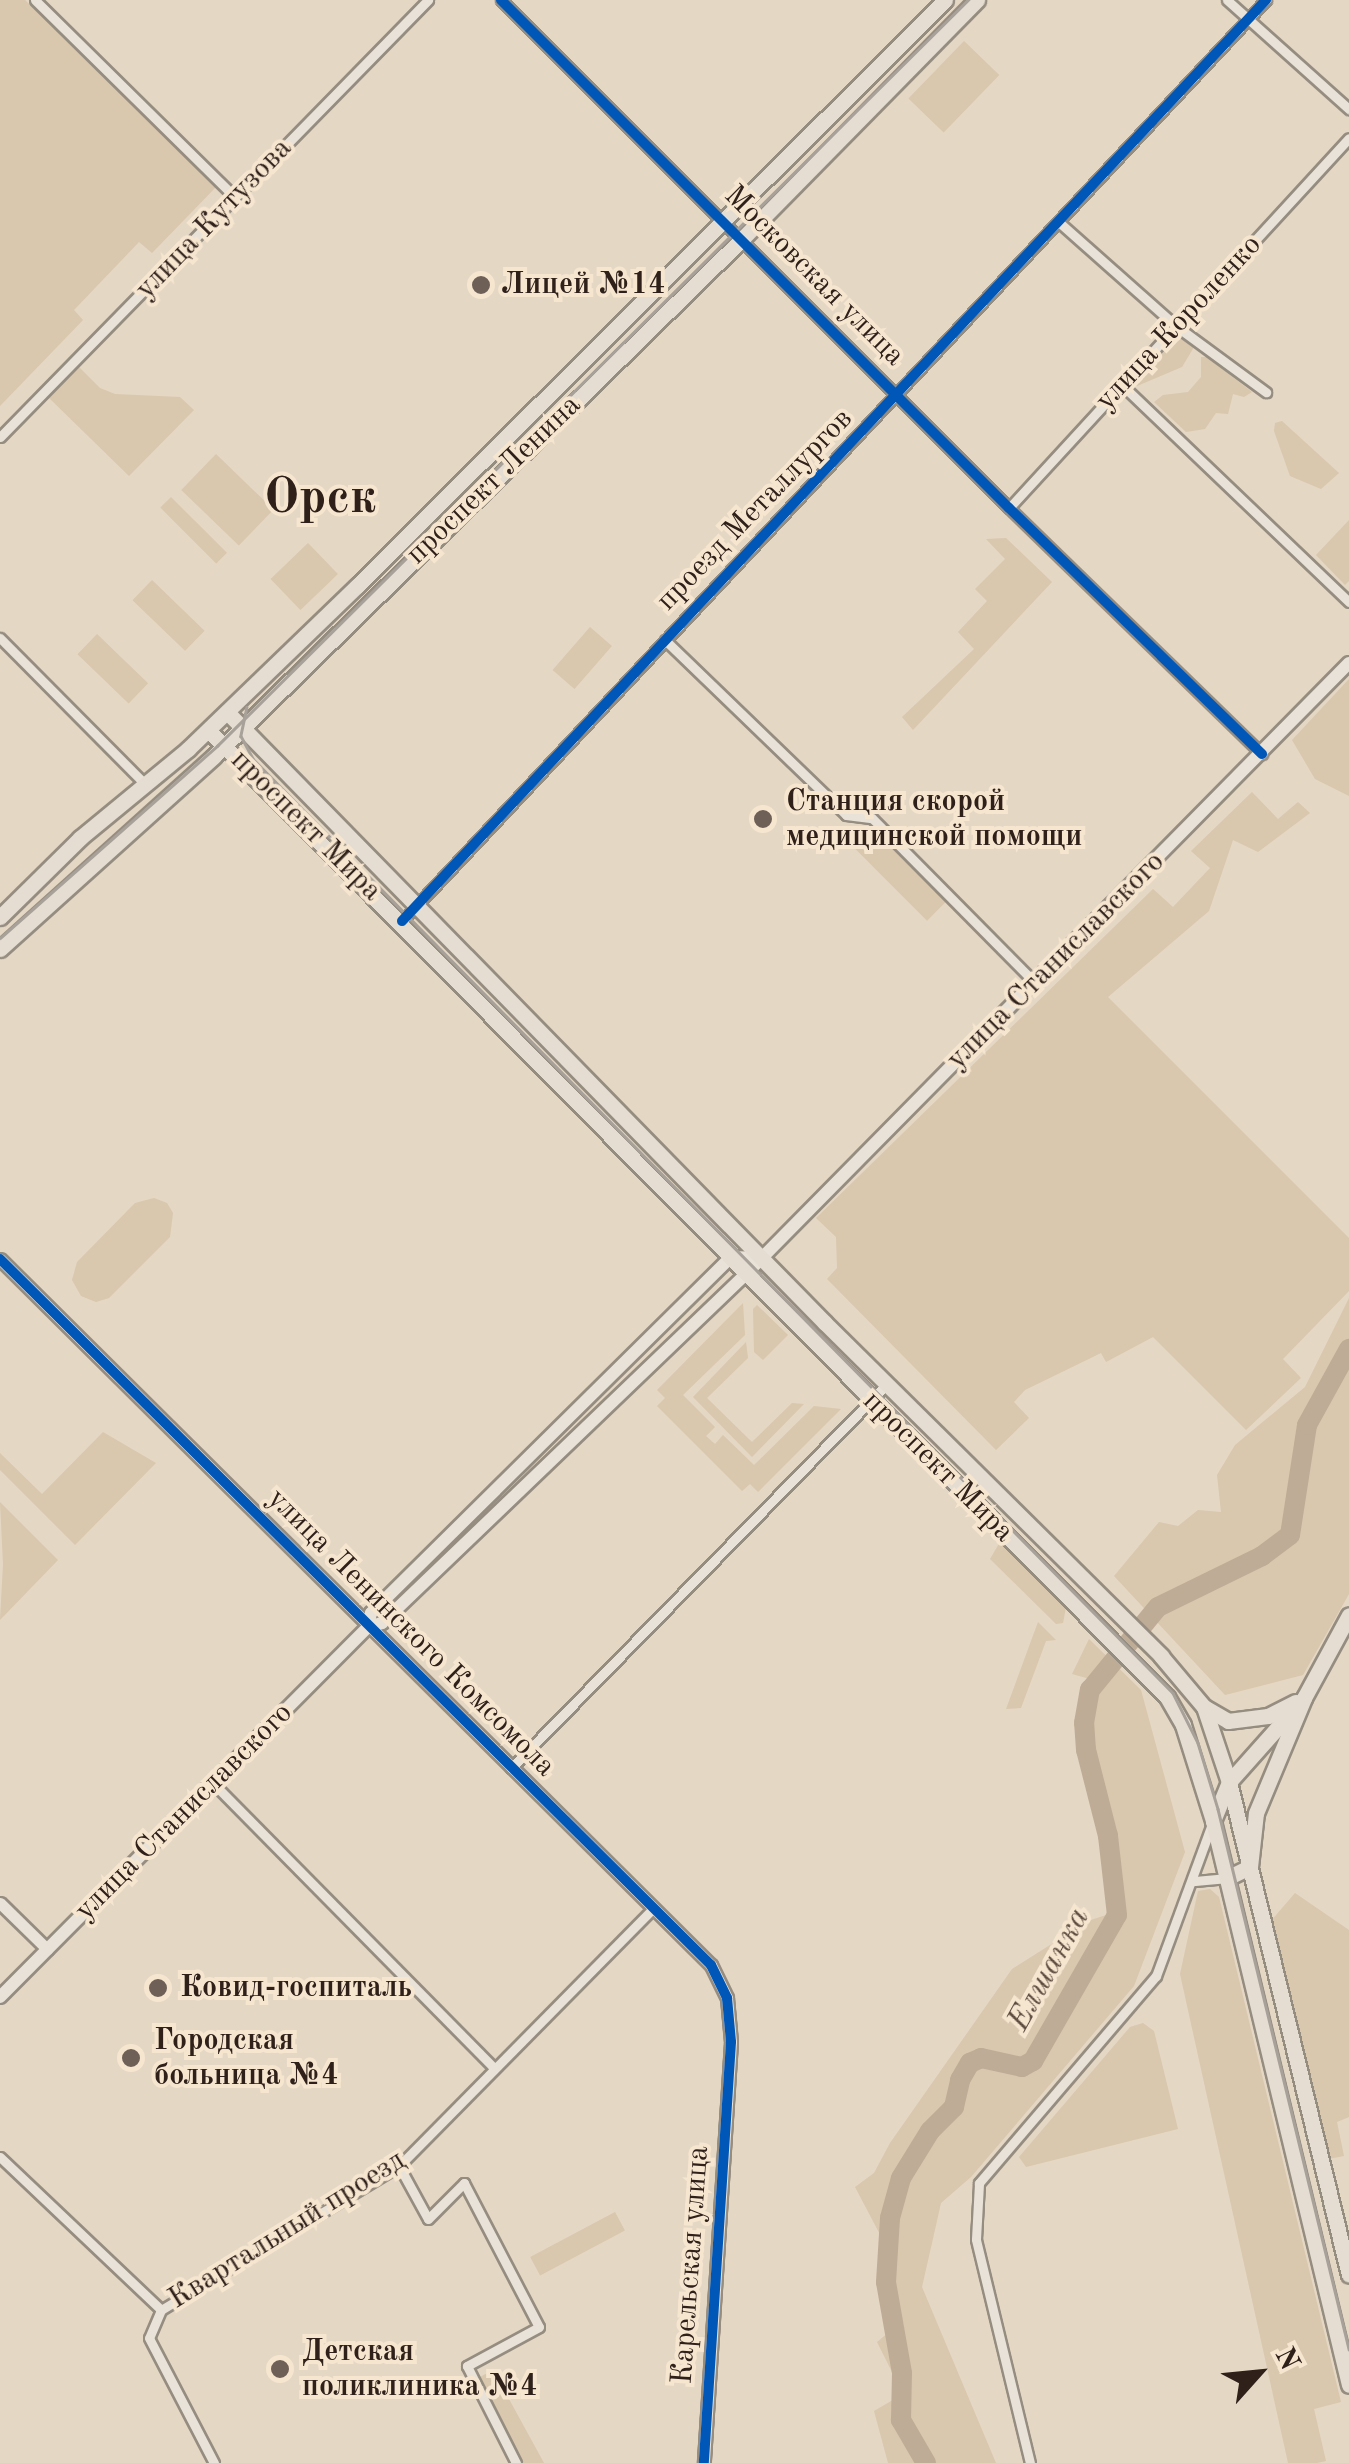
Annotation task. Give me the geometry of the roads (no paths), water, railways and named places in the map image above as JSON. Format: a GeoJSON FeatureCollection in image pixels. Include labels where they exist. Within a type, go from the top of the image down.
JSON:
{"type":"FeatureCollection","features":[{"type":"Feature","properties":{"kind":"main road","name":"проспект Ленина"},"geometry":{"type":"LineString","coordinates":[[5,912],[80,838],[148,786],[357,586],[945,0]]}},
{"type":"Feature","properties":{"kind":"main road","name":"проспект Ленина"},"geometry":{"type":"LineString","coordinates":[[0,949],[225,746],[742,238],[976,0]]}},
{"type":"Feature","properties":{"kind":"main road","name":"улица Станиславского"},"geometry":{"type":"LineString","coordinates":[[0,1997],[368,1627],[382,1624],[747,1273],[1349,663]]}},
{"type":"Feature","properties":{"kind":"main road","name":"проспект Мира"},"geometry":{"type":"LineString","coordinates":[[227,712],[762,1258],[1161,1656],[1204,1707],[1229,1782],[1349,2276]]}},
{"type":"Feature","properties":{"kind":"main road","name":"проспект Мира"},"geometry":{"type":"LineString","coordinates":[[208,730],[426,945],[871,1401],[1100,1628],[1144,1673],[1184,1724],[1213,1821],[1349,2384]]}},
{"type":"Feature","properties":{"kind":"main road","name":"улица Станиславского"},"geometry":{"type":"LineString","coordinates":[[368,1627],[371,1613],[731,1257]]}},
{"type":"Feature","properties":{"kind":"main road"},"geometry":{"type":"LineString","coordinates":[[731,1257],[762,1258]]}},
{"type":"Feature","properties":{"kind":"main road"},"geometry":{"type":"LineString","coordinates":[[1227,1878],[1250,1867],[1256,1813],[1304,1698],[1349,1615]]}},
{"type":"Feature","properties":{"kind":"main road"},"geometry":{"type":"LineString","coordinates":[[1204,1707],[1228,1722],[1268,1716],[1304,1698]]}},
{"type":"Feature","properties":{"kind":"main road"},"geometry":{"type":"LineString","coordinates":[[1213,1821],[1229,1782],[1304,1698]]}},
{"type":"Feature","properties":{"kind":"street"},"geometry":{"type":"LineString","coordinates":[[34,0],[234,196]]}},
{"type":"Feature","properties":{"kind":"street","name":"улица Кутузова"},"geometry":{"type":"LineString","coordinates":[[0,437],[428,0]]}},
{"type":"Feature","properties":{"kind":"street","name":"Московская улица"},"geometry":{"type":"LineString","coordinates":[[501,0],[724,219],[1008,508],[1262,754]]}},
{"type":"Feature","properties":{"kind":"street"},"geometry":{"type":"LineString","coordinates":[[1227,0],[1349,109]]}},
{"type":"Feature","properties":{"kind":"street","name":"проезд Металлургов"},"geometry":{"type":"LineString","coordinates":[[402,922],[1266,0]]}},
{"type":"Feature","properties":{"kind":"street"},"geometry":{"type":"LineString","coordinates":[[930,15],[946,31]]}},
{"type":"Feature","properties":{"kind":"street"},"geometry":{"type":"LineString","coordinates":[[878,67],[894,84]]}},
{"type":"Feature","properties":{"kind":"street"},"geometry":{"type":"LineString","coordinates":[[850,96],[866,112]]}},
{"type":"Feature","properties":{"kind":"street","name":"улица Короленко"},"geometry":{"type":"LineString","coordinates":[[1008,508],[1349,138]]}},
{"type":"Feature","properties":{"kind":"street"},"geometry":{"type":"LineString","coordinates":[[1060,223],[1176,326],[1266,392]]}},
{"type":"Feature","properties":{"kind":"street"},"geometry":{"type":"LineString","coordinates":[[574,370],[590,386]]}},
{"type":"Feature","properties":{"kind":"street"},"geometry":{"type":"LineString","coordinates":[[1122,384],[1349,602]]}},
{"type":"Feature","properties":{"kind":"street"},"geometry":{"type":"LineString","coordinates":[[462,482],[477,496]]}},
{"type":"Feature","properties":{"kind":"street"},"geometry":{"type":"LineString","coordinates":[[420,524],[434,538]]}},
{"type":"Feature","properties":{"kind":"street"},"geometry":{"type":"LineString","coordinates":[[357,586],[371,600]]}},
{"type":"Feature","properties":{"kind":"street"},"geometry":{"type":"LineString","coordinates":[[0,638],[148,786]]}},
{"type":"Feature","properties":{"kind":"street"},"geometry":{"type":"LineString","coordinates":[[665,640],[846,816],[872,818],[1035,983]]}},
{"type":"Feature","properties":{"kind":"street"},"geometry":{"type":"LineString","coordinates":[[123,808],[142,824]]}},
{"type":"Feature","properties":{"kind":"street"},"geometry":{"type":"LineString","coordinates":[[80,838],[98,858]]}},
{"type":"Feature","properties":{"kind":"street"},"geometry":{"type":"LineString","coordinates":[[349,869],[366,852]]}},
{"type":"Feature","properties":{"kind":"street"},"geometry":{"type":"LineString","coordinates":[[5,912],[25,924]]}},
{"type":"Feature","properties":{"kind":"street"},"geometry":{"type":"LineString","coordinates":[[426,945],[442,930]]}},
{"type":"Feature","properties":{"kind":"street"},"geometry":{"type":"LineString","coordinates":[[539,1060],[555,1045]]}},
{"type":"Feature","properties":{"kind":"street"},"geometry":{"type":"LineString","coordinates":[[614,1136],[629,1120]]}},
{"type":"Feature","properties":{"kind":"street"},"geometry":{"type":"LineString","coordinates":[[640,1162],[655,1147]]}},
{"type":"Feature","properties":{"kind":"street","name":"улица Ленинского Комсомола"},"geometry":{"type":"LineString","coordinates":[[0,1258],[710,1965],[727,1998],[729,2070]]}},
{"type":"Feature","properties":{"kind":"street"},"geometry":{"type":"LineString","coordinates":[[512,1768],[888,1384]]}},
{"type":"Feature","properties":{"kind":"street"},"geometry":{"type":"LineString","coordinates":[[212,1781],[492,2068]]}},
{"type":"Feature","properties":{"kind":"street"},"geometry":{"type":"LineString","coordinates":[[1030,2463],[976,2239],[979,2183],[1156,1976],[1213,1821]]}},
{"type":"Feature","properties":{"kind":"street"},"geometry":{"type":"LineString","coordinates":[[1194,1881],[1227,1878]]}},
{"type":"Feature","properties":{"kind":"street"},"geometry":{"type":"LineString","coordinates":[[0,1903],[47,1949]]}},
{"type":"Feature","properties":{"kind":"street","name":"Квартальный проезд"},"geometry":{"type":"LineString","coordinates":[[0,2157],[161,2310],[399,2166],[653,1908]]}},
{"type":"Feature","properties":{"kind":"street","name":"Карельская улица"},"geometry":{"type":"LineString","coordinates":[[704,2463],[729,2070]]}},
{"type":"Feature","properties":{"kind":"street"},"geometry":{"type":"LineString","coordinates":[[399,2166],[428,2220],[464,2182],[539,2327],[466,2366],[516,2463]]}},
{"type":"Feature","properties":{"kind":"street"},"geometry":{"type":"LineString","coordinates":[[1298,2174],[1323,2170]]}},
{"type":"Feature","properties":{"kind":"street"},"geometry":{"type":"LineString","coordinates":[[161,2310],[149,2338],[214,2463]]}},
{"type":"Feature","properties":{"kind":"waterway","name":"Елшанка"},"geometry":{"type":"LineString","coordinates":[[926,2463],[901,2420],[902,2373],[886,2282],[890,2218],[901,2178],[930,2131],[954,2107],[960,2080],[970,2063],[981,2058],[1022,2067],[1033,2061],[1117,1915],[1108,1836],[1086,1750],[1084,1723],[1090,1690],[1158,1607],[1262,1556],[1290,1535],[1307,1425],[1349,1349]]}},
{"type":"Feature","properties":{"kind":"tram line"},"geometry":{"type":"LineString","coordinates":[[0,938],[217,746],[968,0]]}},
{"type":"Feature","properties":{"kind":"tram line"},"geometry":{"type":"LineString","coordinates":[[247,707],[241,736],[253,759],[1173,1693],[1198,1743],[1218,1809],[1349,2349]]}},
{"type":"Feature","properties":{"kind":"place","name":"Лицей №14"},"geometry":{"type":"Point","coordinates":[481,285]}},
{"type":"Feature","properties":{"kind":"place","name":"Станция скорой медицинской помощи"},"geometry":{"type":"Point","coordinates":[763,819]}},
{"type":"Feature","properties":{"kind":"place","name":"Ковид-госпиталь"},"geometry":{"type":"Point","coordinates":[158,1988]}},
{"type":"Feature","properties":{"kind":"place","name":"Городская больница №4"},"geometry":{"type":"Point","coordinates":[131,2058]}},
{"type":"Feature","properties":{"kind":"place","name":"Детская поликлиника №4"},"geometry":{"type":"Point","coordinates":[280,2369]}},
{"type":"Feature","properties":{"kind":"district","name":"Орск"},"geometry":{"type":"Point","coordinates":[320,500]}}]}
